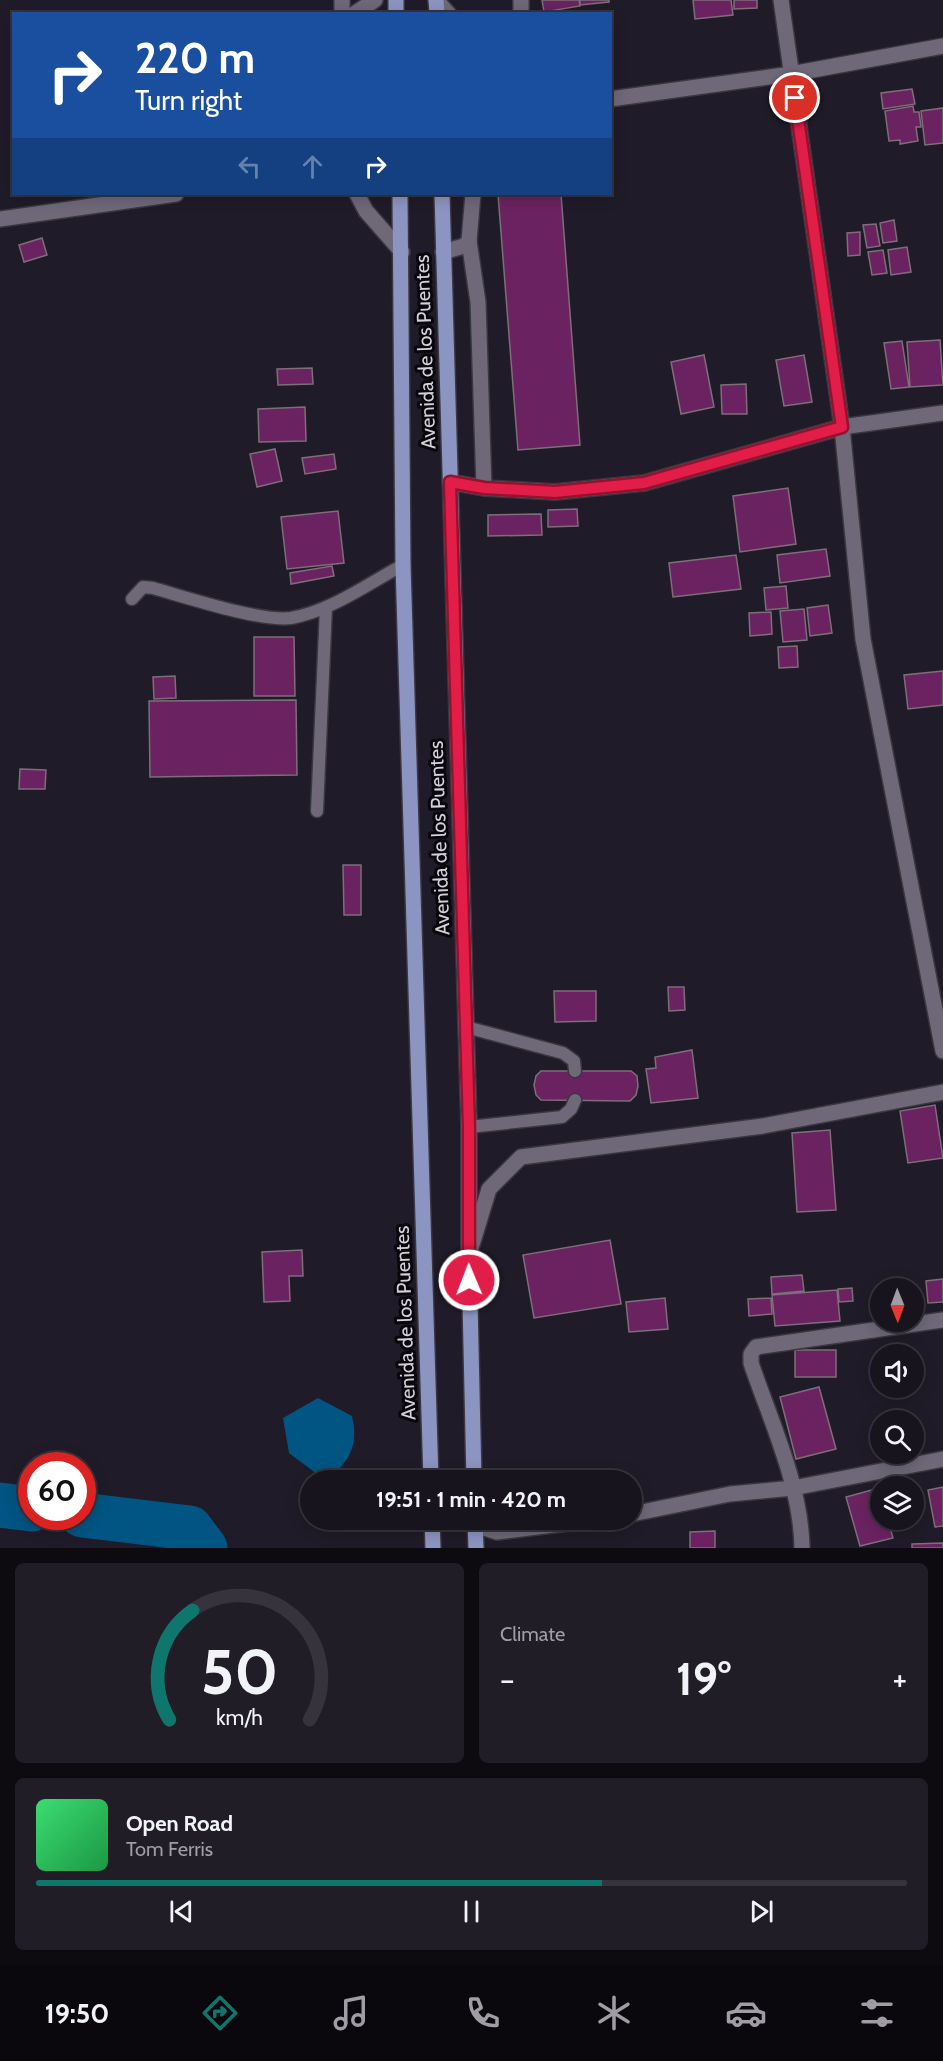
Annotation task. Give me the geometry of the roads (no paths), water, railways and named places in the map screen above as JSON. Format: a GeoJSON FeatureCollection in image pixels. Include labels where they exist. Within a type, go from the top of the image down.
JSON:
{"type":"FeatureCollection","features":[{"type":"Feature","properties":{"kind":"main road","name":"Avenida de los Puentes"},"geometry":{"type":"LineString","coordinates":[[400,195],[404,565],[431,1470]]}},
{"type":"Feature","properties":{"kind":"main road","name":"Avenida de los Puentes"},"geometry":{"type":"LineString","coordinates":[[442,195],[469,1127],[469,1257],[474,1470]]}},
{"type":"Feature","properties":{"kind":"main road"},"geometry":{"type":"LineString","coordinates":[[432,1530],[433,1548]]}},
{"type":"Feature","properties":{"kind":"main road"},"geometry":{"type":"LineString","coordinates":[[475,1530],[476,1548]]}},
{"type":"Feature","properties":{"kind":"street"},"geometry":{"type":"LineString","coordinates":[[357,12],[375,0]]}},
{"type":"Feature","properties":{"kind":"street"},"geometry":{"type":"LineString","coordinates":[[436,0],[447,12]]}},
{"type":"Feature","properties":{"kind":"street"},"geometry":{"type":"LineString","coordinates":[[781,0],[842,427],[863,639],[943,1051]]}},
{"type":"Feature","properties":{"kind":"street"},"geometry":{"type":"LineString","coordinates":[[612,99],[791,74],[943,46]]}},
{"type":"Feature","properties":{"kind":"street"},"geometry":{"type":"LineString","coordinates":[[0,219],[169,195]]}},
{"type":"Feature","properties":{"kind":"street"},"geometry":{"type":"LineString","coordinates":[[358,195],[366,211],[402,252]]}},
{"type":"Feature","properties":{"kind":"street"},"geometry":{"type":"LineString","coordinates":[[473,195],[470,241],[478,302],[484,488]]}},
{"type":"Feature","properties":{"kind":"street"},"geometry":{"type":"LineString","coordinates":[[443,252],[464,246],[470,241]]}},
{"type":"Feature","properties":{"kind":"street"},"geometry":{"type":"LineString","coordinates":[[450,482],[484,488],[555,492],[644,483],[842,427],[943,413]]}},
{"type":"Feature","properties":{"kind":"street"},"geometry":{"type":"LineString","coordinates":[[469,1257],[489,1189],[521,1157],[763,1126],[943,1092]]}},
{"type":"Feature","properties":{"kind":"street"},"geometry":{"type":"LineString","coordinates":[[802,1548],[802,1525],[793,1488],[751,1363],[756,1347],[943,1320]]}},
{"type":"Feature","properties":{"kind":"street"},"geometry":{"type":"LineString","coordinates":[[642,1512],[730,1494],[793,1488],[943,1459]]}},
{"type":"Feature","properties":{"kind":"street"},"geometry":{"type":"LineString","coordinates":[[485,1530],[497,1540],[545,1530]]}},
{"type":"Feature","properties":{"kind":"lane"},"geometry":{"type":"LineString","coordinates":[[132,599],[143,587],[153,588],[252,614],[290,618],[326,607],[404,565]]}},
{"type":"Feature","properties":{"kind":"lane"},"geometry":{"type":"LineString","coordinates":[[317,811],[326,607]]}},
{"type":"Feature","properties":{"kind":"lane"},"geometry":{"type":"LineString","coordinates":[[466,1027],[563,1053],[574,1061],[575,1071]]}},
{"type":"Feature","properties":{"kind":"lane"},"geometry":{"type":"LineString","coordinates":[[469,1127],[562,1117],[572,1109],[575,1100]]}},
{"type":"Feature","properties":{"kind":"water"},"geometry":{"type":"Polygon","coordinates":[[[318,1398],[352,1416],[353,1444],[342,1466],[338,1470],[312,1470],[289,1453],[283,1418],[318,1398]]]}},
{"type":"Feature","properties":{"kind":"waterway"},"geometry":{"type":"LineString","coordinates":[[0,1505],[18,1507]]}},
{"type":"Feature","properties":{"kind":"waterway"},"geometry":{"type":"LineString","coordinates":[[96,1517],[190,1528],[205,1548]]}}]}
